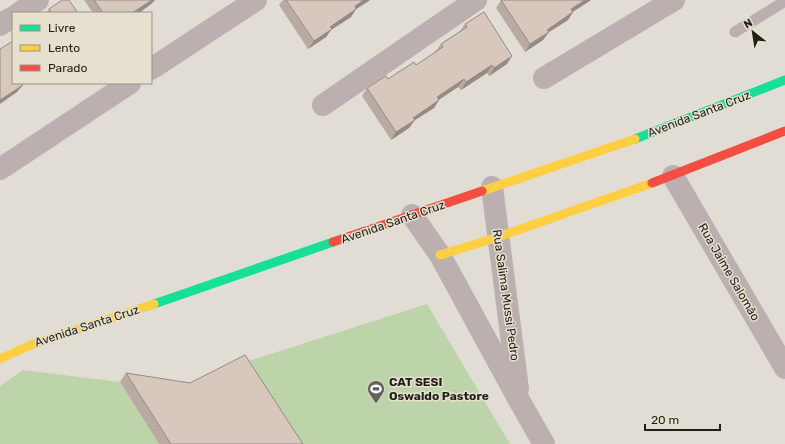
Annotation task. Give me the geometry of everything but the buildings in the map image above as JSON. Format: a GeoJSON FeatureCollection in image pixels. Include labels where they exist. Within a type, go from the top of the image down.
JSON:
{"type":"FeatureCollection","features":[{"type":"Feature","properties":{"kind":"street"},"geometry":{"type":"LineString","coordinates":[[20,12],[38,0]]}},
{"type":"Feature","properties":{"kind":"street"},"geometry":{"type":"LineString","coordinates":[[152,68],[256,0]]}},
{"type":"Feature","properties":{"kind":"street"},"geometry":{"type":"LineString","coordinates":[[323,105],[476,0]]}},
{"type":"Feature","properties":{"kind":"street"},"geometry":{"type":"LineString","coordinates":[[544,78],[674,0]]}},
{"type":"Feature","properties":{"kind":"street"},"geometry":{"type":"LineString","coordinates":[[0,25],[12,18]]}},
{"type":"Feature","properties":{"kind":"street","name":"Avenida Santa Cruz"},"geometry":{"type":"LineString","coordinates":[[0,359],[31,345],[655,132],[785,80]]}},
{"type":"Feature","properties":{"kind":"street"},"geometry":{"type":"LineString","coordinates":[[0,169],[128,84]]}},
{"type":"Feature","properties":{"kind":"street"},"geometry":{"type":"LineString","coordinates":[[440,255],[498,237],[673,176],[785,131]]}},
{"type":"Feature","properties":{"kind":"street","name":"Rua Jaime Salomão"},"geometry":{"type":"LineString","coordinates":[[673,176],[785,368]]}},
{"type":"Feature","properties":{"kind":"street","name":"Rua Salima Mussi Pedro"},"geometry":{"type":"LineString","coordinates":[[492,187],[520,402]]}},
{"type":"Feature","properties":{"kind":"street","name":"Rua Salima Mussi Pedro"},"geometry":{"type":"LineString","coordinates":[[412,215],[440,255],[544,444]]}},
{"type":"Feature","properties":{"kind":"lane"},"geometry":{"type":"LineString","coordinates":[[735,32],[785,1]]}},
{"type":"Feature","properties":{"kind":"green space","name":"CAT SESI Oswaldo Pastore"},"geometry":{"type":"Polygon","coordinates":[[[427,304],[510,444],[291,444],[239,364],[427,304]]]}},
{"type":"Feature","properties":{"kind":"green space"},"geometry":{"type":"Polygon","coordinates":[[[23,370],[120,382],[159,444],[0,444],[0,386],[23,370]]]}},
{"type":"Feature","properties":{"kind":"traffic: fast"},"geometry":{"type":"LineString","coordinates":[[635,139],[785,80]]}},
{"type":"Feature","properties":{"kind":"traffic: fast"},"geometry":{"type":"LineString","coordinates":[[154,304],[333,242]]}},
{"type":"Feature","properties":{"kind":"traffic: slow"},"geometry":{"type":"LineString","coordinates":[[482,191],[635,139]]}},
{"type":"Feature","properties":{"kind":"traffic: slow"},"geometry":{"type":"LineString","coordinates":[[440,255],[498,237],[652,183]]}},
{"type":"Feature","properties":{"kind":"traffic: slow"},"geometry":{"type":"LineString","coordinates":[[0,359],[31,345],[154,304]]}},
{"type":"Feature","properties":{"kind":"traffic: jam"},"geometry":{"type":"LineString","coordinates":[[652,183],[785,131]]}},
{"type":"Feature","properties":{"kind":"traffic: jam"},"geometry":{"type":"LineString","coordinates":[[333,242],[482,191]]}},
{"type":"Feature","properties":{"kind":"place","name":"CAT SESI Oswaldo Pastore"},"geometry":{"type":"Point","coordinates":[376,404]}}]}
